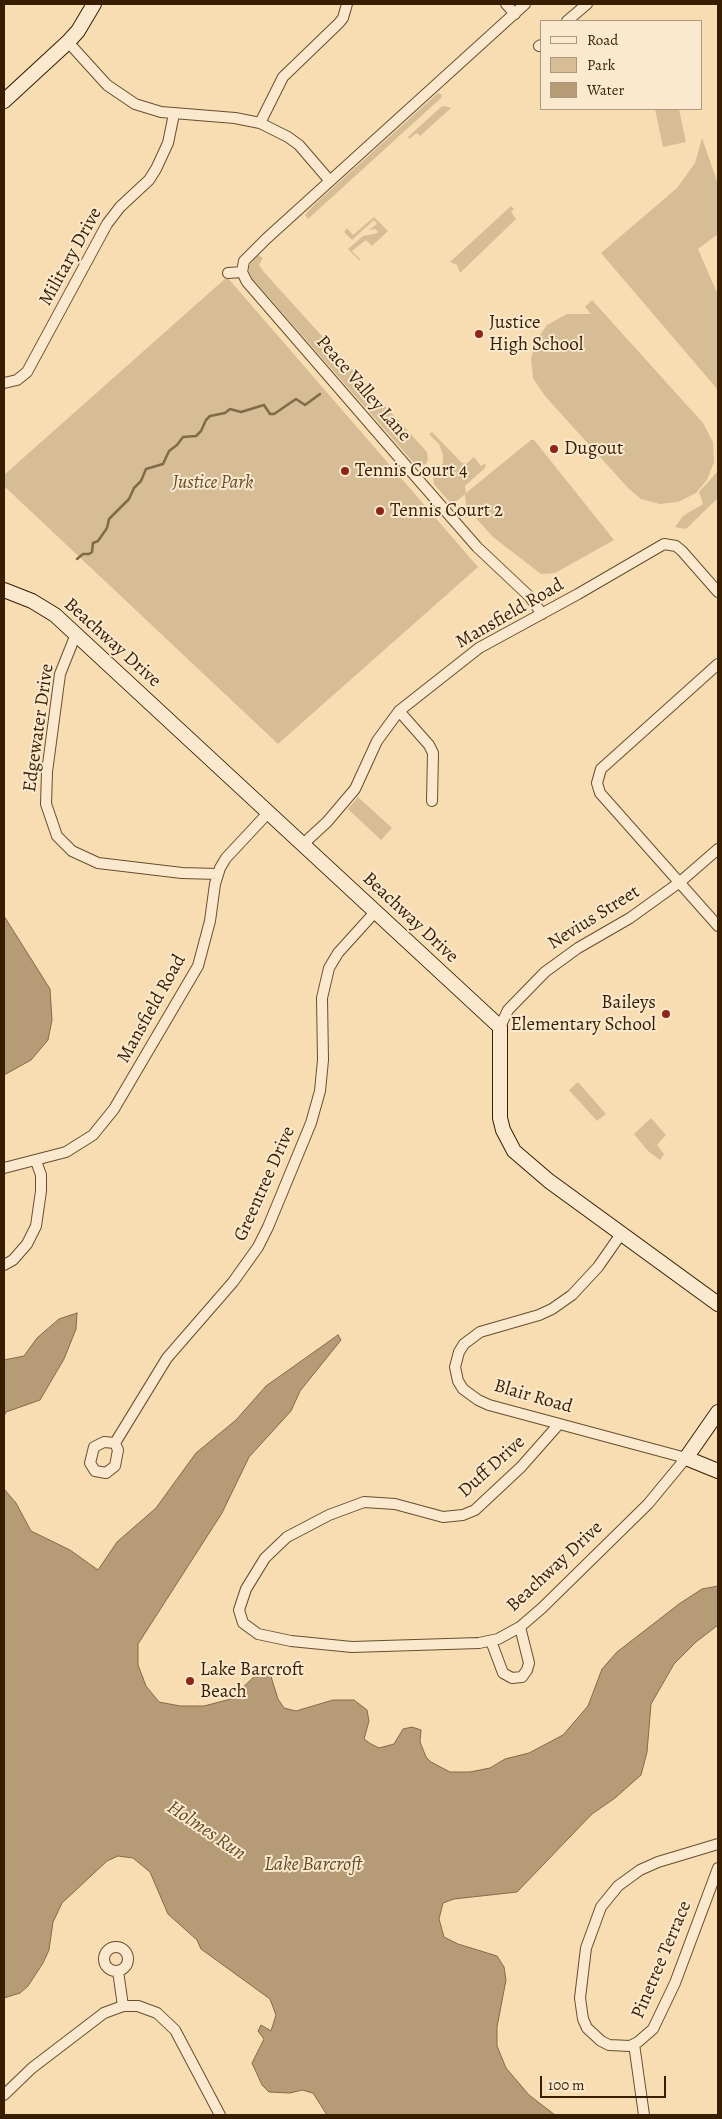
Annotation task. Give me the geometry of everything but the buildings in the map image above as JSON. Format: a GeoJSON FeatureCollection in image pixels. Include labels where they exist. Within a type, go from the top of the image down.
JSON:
{"type":"FeatureCollection","features":[{"type":"Feature","properties":{"kind":"street"},"geometry":{"type":"LineString","coordinates":[[4,101],[68,42],[78,31],[94,4]]}},
{"type":"Feature","properties":{"kind":"street"},"geometry":{"type":"LineString","coordinates":[[260,123],[283,77],[339,24],[347,4]]}},
{"type":"Feature","properties":{"kind":"street"},"geometry":{"type":"LineString","coordinates":[[506,4],[515,14]]}},
{"type":"Feature","properties":{"kind":"street"},"geometry":{"type":"LineString","coordinates":[[228,273],[242,272],[244,261],[526,4]]}},
{"type":"Feature","properties":{"kind":"street"},"geometry":{"type":"LineString","coordinates":[[568,20],[587,4]]}},
{"type":"Feature","properties":{"kind":"street"},"geometry":{"type":"LineString","coordinates":[[68,42],[107,85],[121,96],[151,110],[174,114],[235,118],[260,123],[288,137],[299,145],[330,181]]}},
{"type":"Feature","properties":{"kind":"street","name":"Military Drive"},"geometry":{"type":"LineString","coordinates":[[4,383],[17,380],[27,372],[107,224],[156,169],[168,143],[174,114]]}},
{"type":"Feature","properties":{"kind":"street","name":"Peace Valley Lane"},"geometry":{"type":"LineString","coordinates":[[242,272],[247,282],[414,474],[478,546],[530,597],[542,614]]}},
{"type":"Feature","properties":{"kind":"street","name":"Mansfield Road"},"geometry":{"type":"LineString","coordinates":[[302,845],[333,815],[355,789],[377,741],[399,711],[479,648],[542,614],[658,546],[669,544],[676,546],[718,592]]}},
{"type":"Feature","properties":{"kind":"street","name":"Beachway Drive"},"geometry":{"type":"LineString","coordinates":[[4,590],[45,608],[76,634],[500,1027]]}},
{"type":"Feature","properties":{"kind":"street","name":"Edgewater Drive"},"geometry":{"type":"LineString","coordinates":[[76,634],[60,674],[47,772],[46,804],[57,836],[72,851],[98,862],[182,873],[218,874]]}},
{"type":"Feature","properties":{"kind":"street"},"geometry":{"type":"LineString","coordinates":[[718,664],[601,769],[597,783],[600,793],[718,926]]}},
{"type":"Feature","properties":{"kind":"street"},"geometry":{"type":"LineString","coordinates":[[399,711],[428,745],[432,753],[432,801]]}},
{"type":"Feature","properties":{"kind":"street","name":"Mansfield Road"},"geometry":{"type":"LineString","coordinates":[[4,1168],[56,1156],[77,1146],[93,1135],[114,1109],[198,966],[210,922],[218,874],[226,858],[268,813]]}},
{"type":"Feature","properties":{"kind":"street","name":"Nevius Street"},"geometry":{"type":"LineString","coordinates":[[500,1027],[508,1010],[552,966],[630,918],[680,882],[718,849]]}},
{"type":"Feature","properties":{"kind":"street","name":"Greentree Drive"},"geometry":{"type":"LineString","coordinates":[[114,1443],[167,1358],[233,1282],[258,1247],[268,1227],[312,1123],[320,1091],[324,1060],[322,998],[330,968],[338,953],[375,912]]}},
{"type":"Feature","properties":{"kind":"street"},"geometry":{"type":"LineString","coordinates":[[500,1027],[498,1103],[503,1130],[508,1142],[524,1162],[718,1304]]}},
{"type":"Feature","properties":{"kind":"street"},"geometry":{"type":"LineString","coordinates":[[4,1266],[13,1260],[27,1244],[36,1226],[41,1183],[36,1161]]}},
{"type":"Feature","properties":{"kind":"street","name":"Blair Road"},"geometry":{"type":"LineString","coordinates":[[622,1234],[582,1286],[561,1303],[539,1315],[480,1332],[464,1344],[459,1352],[456,1375],[463,1388],[470,1395],[489,1405],[686,1458],[718,1471]]}},
{"type":"Feature","properties":{"kind":"street","name":"Beachway Drive"},"geometry":{"type":"LineString","coordinates":[[246,1627],[258,1634],[291,1641],[352,1647],[491,1641],[520,1627],[648,1504],[686,1458],[718,1412]]}},
{"type":"Feature","properties":{"kind":"street","name":"Duff Drive"},"geometry":{"type":"LineString","coordinates":[[246,1627],[240,1617],[241,1599],[265,1558],[287,1537],[329,1515],[364,1502],[395,1504],[443,1517],[463,1515],[482,1505],[500,1488],[559,1424]]}},
{"type":"Feature","properties":{"kind":"street"},"geometry":{"type":"LineString","coordinates":[[491,1641],[503,1673],[512,1678],[522,1677],[529,1663],[520,1627]]}},
{"type":"Feature","properties":{"kind":"street","name":"Pinetree Terrace"},"geometry":{"type":"LineString","coordinates":[[718,1844],[658,1862],[630,1876],[609,1896],[594,1922],[586,1948],[580,1998],[583,2019],[588,2028],[601,2041],[620,2046],[634,2044],[647,2036],[661,2015],[675,1983],[718,1868]]}},
{"type":"Feature","properties":{"kind":"street"},"geometry":{"type":"LineString","coordinates":[[118,1971],[123,2006]]}},
{"type":"Feature","properties":{"kind":"street"},"geometry":{"type":"LineString","coordinates":[[4,2095],[32,2068],[99,2016],[123,2006],[148,2009],[171,2026],[203,2081],[220,2115]]}},
{"type":"Feature","properties":{"kind":"street"},"geometry":{"type":"LineString","coordinates":[[634,2044],[644,2115]]}},
{"type":"Feature","properties":{"kind":"green space"},"geometry":{"type":"Polygon","coordinates":[[[438,93],[442,95],[441,98],[308,219],[305,215],[315,204],[438,93]]]}},
{"type":"Feature","properties":{"kind":"green space"},"geometry":{"type":"Polygon","coordinates":[[[441,107],[451,108],[420,136],[417,133],[409,139],[408,137],[441,107]]]}},
{"type":"Feature","properties":{"kind":"green space"},"geometry":{"type":"Polygon","coordinates":[[[655,110],[679,110],[686,142],[663,147],[655,110]]]}},
{"type":"Feature","properties":{"kind":"green space"},"geometry":{"type":"Polygon","coordinates":[[[702,138],[718,184],[718,234],[698,249],[718,295],[718,390],[601,253],[677,188],[695,163],[702,138]]]}},
{"type":"Feature","properties":{"kind":"green space"},"geometry":{"type":"Polygon","coordinates":[[[511,206],[514,209],[511,212],[516,219],[460,273],[457,265],[450,262],[511,206]]]}},
{"type":"Feature","properties":{"kind":"green space"},"geometry":{"type":"Polygon","coordinates":[[[374,217],[388,231],[372,246],[366,240],[352,251],[361,260],[359,260],[348,249],[363,236],[378,233],[376,229],[369,230],[377,224],[374,220],[352,240],[344,232],[347,228],[353,235],[374,217]]]}},
{"type":"Feature","properties":{"kind":"green space"},"geometry":{"type":"Polygon","coordinates":[[[258,255],[263,258],[259,265],[263,271],[427,452],[428,459],[426,464],[418,466],[413,462],[251,277],[248,267],[258,255]]]}},
{"type":"Feature","properties":{"kind":"green space","name":"Justice Park"},"geometry":{"type":"Polygon","coordinates":[[[227,277],[478,567],[278,744],[4,486],[4,475],[227,277]]]}},
{"type":"Feature","properties":{"kind":"green space"},"geometry":{"type":"Polygon","coordinates":[[[592,300],[703,423],[713,442],[714,462],[707,480],[696,493],[678,502],[660,504],[641,499],[628,488],[545,396],[533,378],[531,359],[536,341],[547,325],[567,314],[591,314],[585,307],[592,300]]]}},
{"type":"Feature","properties":{"kind":"green space"},"geometry":{"type":"Polygon","coordinates":[[[432,432],[462,463],[466,464],[474,457],[481,466],[486,463],[485,468],[465,486],[466,493],[531,440],[534,440],[614,540],[555,573],[541,574],[493,537],[466,507],[465,494],[452,505],[434,484],[433,477],[443,463],[443,455],[439,444],[429,434],[432,432]]]}},
{"type":"Feature","properties":{"kind":"green space"},"geometry":{"type":"Polygon","coordinates":[[[718,471],[718,498],[686,529],[675,527],[683,516],[703,504],[699,492],[718,471]]]}},
{"type":"Feature","properties":{"kind":"green space"},"geometry":{"type":"Polygon","coordinates":[[[358,797],[392,828],[381,840],[348,809],[358,797]]]}},
{"type":"Feature","properties":{"kind":"green space"},"geometry":{"type":"Polygon","coordinates":[[[578,1082],[606,1114],[597,1121],[569,1090],[578,1082]]]}},
{"type":"Feature","properties":{"kind":"green space"},"geometry":{"type":"Polygon","coordinates":[[[651,1118],[666,1135],[657,1145],[664,1154],[660,1160],[648,1151],[634,1134],[651,1118]]]}},
{"type":"Feature","properties":{"kind":"water"},"geometry":{"type":"Polygon","coordinates":[[[4,916],[50,989],[52,1020],[48,1040],[31,1060],[4,1075],[4,916]]]}},
{"type":"Feature","properties":{"kind":"water"},"geometry":{"type":"Polygon","coordinates":[[[77,1313],[76,1329],[64,1359],[40,1400],[6,1412],[4,1416],[4,1360],[24,1356],[37,1338],[59,1319],[77,1313]]]}},
{"type":"Feature","properties":{"kind":"water","name":"Lake Barcroft"},"geometry":{"type":"Polygon","coordinates":[[[338,1335],[341,1340],[300,1391],[291,1411],[249,1457],[222,1513],[138,1644],[138,1665],[146,1686],[159,1702],[180,1706],[204,1706],[231,1699],[267,1664],[278,1699],[284,1708],[296,1711],[333,1700],[354,1700],[367,1710],[369,1721],[364,1739],[379,1748],[394,1744],[403,1729],[412,1727],[421,1730],[420,1742],[426,1757],[431,1762],[450,1772],[470,1772],[490,1768],[505,1759],[529,1753],[563,1735],[588,1706],[602,1669],[617,1652],[679,1604],[702,1589],[718,1586],[718,1625],[696,1642],[674,1664],[651,1704],[647,1752],[641,1775],[615,1798],[592,1814],[517,1892],[454,1899],[443,1903],[439,1919],[444,1937],[458,1944],[497,1956],[504,1967],[506,1980],[497,2027],[497,2046],[506,2068],[529,2095],[555,2115],[327,2115],[313,2093],[302,2090],[290,2093],[269,2092],[262,2085],[252,2063],[264,2039],[258,2031],[261,2025],[271,2031],[276,2015],[270,1999],[201,1949],[197,1940],[168,1914],[150,1872],[133,1858],[118,1856],[107,1861],[62,1903],[53,1922],[49,1950],[43,1963],[28,1986],[20,1993],[4,1998],[4,1489],[16,1503],[31,1531],[70,1550],[98,1570],[117,1542],[156,1508],[196,1453],[236,1420],[266,1386],[338,1335]]]}},
{"type":"Feature","properties":{"kind":"waterway"},"geometry":{"type":"LineString","coordinates":[[77,559],[83,554],[92,552],[93,543],[98,541],[107,528],[109,519],[129,499],[134,488],[141,481],[146,469],[163,464],[169,451],[183,437],[196,436],[210,416],[225,413],[230,409],[241,412],[264,405],[270,414],[274,414],[296,399],[305,405],[320,394]]}},
{"type":"Feature","properties":{"kind":"place","name":"Justice High School"},"geometry":{"type":"Point","coordinates":[479,334]}},
{"type":"Feature","properties":{"kind":"place","name":"Dugout"},"geometry":{"type":"Point","coordinates":[554,449]}},
{"type":"Feature","properties":{"kind":"place","name":"Tennis Court 4"},"geometry":{"type":"Point","coordinates":[345,471]}},
{"type":"Feature","properties":{"kind":"place","name":"Tennis Court 2"},"geometry":{"type":"Point","coordinates":[380,511]}},
{"type":"Feature","properties":{"kind":"place","name":"Baileys Elementary School"},"geometry":{"type":"Point","coordinates":[666,1014]}},
{"type":"Feature","properties":{"kind":"place","name":"Lake Barcroft Beach"},"geometry":{"type":"Point","coordinates":[190,1681]}},
{"type":"Feature","properties":{"kind":"water label","name":"Holmes Run"},"geometry":{"type":"Point","coordinates":[206,1831]}}]}
